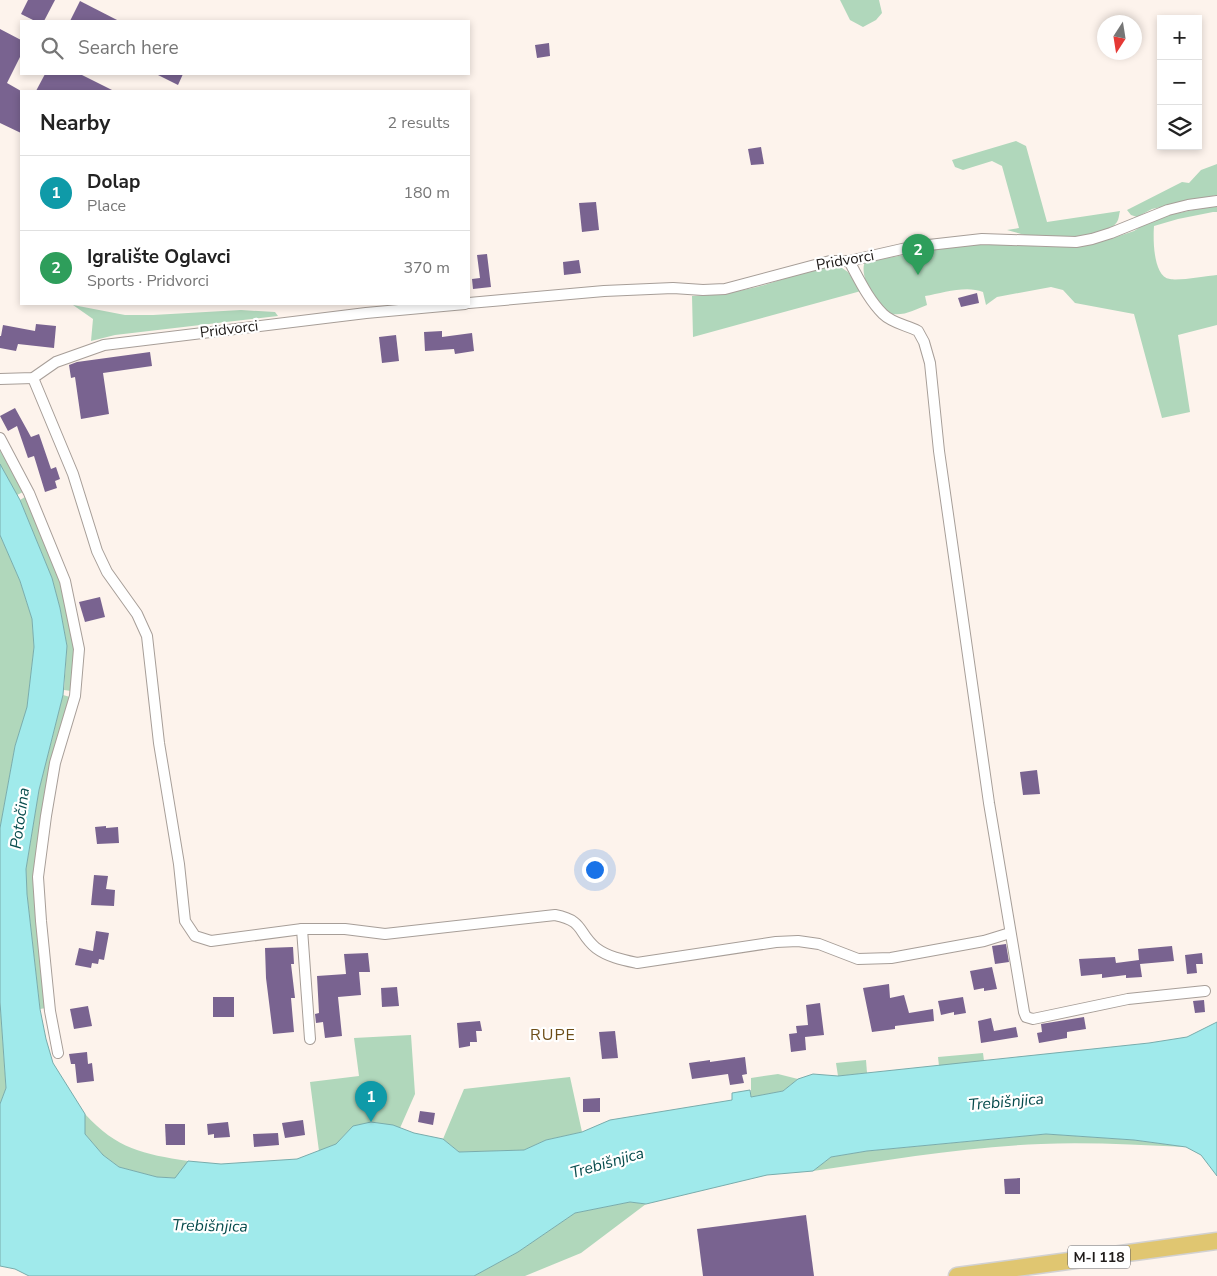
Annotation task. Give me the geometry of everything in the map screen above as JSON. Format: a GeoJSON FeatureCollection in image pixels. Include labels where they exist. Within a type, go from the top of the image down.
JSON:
{"type":"FeatureCollection","features":[{"type":"Feature","properties":{"kind":"main road","name":"M-I 118"},"geometry":{"type":"LineString","coordinates":[[958,1276],[1217,1240]]}},
{"type":"Feature","properties":{"kind":"street","name":"Pridvorci"},"geometry":{"type":"LineString","coordinates":[[470,304],[604,291],[673,288],[725,289],[830,262],[849,261],[911,247],[982,239],[1060,243],[1084,241],[1111,233],[1168,210],[1188,205],[1217,202]]}},
{"type":"Feature","properties":{"kind":"street"},"geometry":{"type":"LineString","coordinates":[[849,261],[865,291],[883,314],[896,322],[918,331],[924,342],[930,362],[939,451],[986,784],[1010,934],[1026,1017],[1033,1019],[1128,999],[1205,991]]}},
{"type":"Feature","properties":{"kind":"street","name":"Pridvorci"},"geometry":{"type":"LineString","coordinates":[[33,378],[56,362],[104,345],[366,313],[456,305]]}},
{"type":"Feature","properties":{"kind":"street"},"geometry":{"type":"LineString","coordinates":[[0,379],[33,378],[72,474],[97,551],[107,572],[137,614],[146,636],[159,744],[179,864],[185,921],[195,936],[211,941],[302,929],[345,929],[385,934],[555,915],[568,918],[579,926],[588,940],[608,955],[619,960],[637,963],[776,942],[798,941],[819,944],[858,959],[891,958],[984,941],[1010,934]]}},
{"type":"Feature","properties":{"kind":"street"},"geometry":{"type":"LineString","coordinates":[[0,438],[28,493],[65,581],[79,648],[75,696],[55,762],[38,877],[50,1011],[58,1053]]}},
{"type":"Feature","properties":{"kind":"street"},"geometry":{"type":"LineString","coordinates":[[302,929],[310,1039]]}},
{"type":"Feature","properties":{"kind":"green space"},"geometry":{"type":"Polygon","coordinates":[[[840,0],[879,0],[882,13],[876,20],[863,27],[850,20],[840,0]]]}},
{"type":"Feature","properties":{"kind":"green space"},"geometry":{"type":"Polygon","coordinates":[[[1016,141],[1026,146],[1047,222],[1120,211],[1117,222],[1101,233],[1065,239],[1042,238],[1007,230],[1019,228],[1002,166],[992,161],[963,170],[955,167],[952,160],[1016,141]]]}},
{"type":"Feature","properties":{"kind":"green space"},"geometry":{"type":"Polygon","coordinates":[[[1217,164],[1217,195],[1152,209],[1137,217],[1131,215],[1127,210],[1182,182],[1189,183],[1201,170],[1217,164]]]}},
{"type":"Feature","properties":{"kind":"green space"},"geometry":{"type":"Polygon","coordinates":[[[1217,205],[1217,212],[1178,219],[1154,226],[1155,257],[1160,272],[1164,277],[1180,279],[1217,275],[1217,325],[1178,335],[1190,412],[1162,418],[1134,314],[1075,303],[1063,290],[1051,287],[997,297],[986,305],[983,292],[969,289],[954,290],[925,296],[927,305],[906,313],[892,314],[881,307],[875,300],[864,276],[865,262],[954,246],[986,244],[1057,247],[1083,245],[1134,231],[1151,220],[1164,216],[1217,205]]]}},
{"type":"Feature","properties":{"kind":"green space"},"geometry":{"type":"Polygon","coordinates":[[[839,266],[848,272],[861,291],[693,337],[692,296],[749,289],[807,272],[839,266]]]}},
{"type":"Feature","properties":{"kind":"green space"},"geometry":{"type":"Polygon","coordinates":[[[73,305],[125,315],[241,310],[275,312],[278,316],[115,335],[91,341],[93,319],[73,305]]]}},
{"type":"Feature","properties":{"kind":"green space"},"geometry":{"type":"Polygon","coordinates":[[[0,450],[23,492],[17,495],[0,464],[0,450]]]}},
{"type":"Feature","properties":{"kind":"green space"},"geometry":{"type":"Polygon","coordinates":[[[25,497],[61,585],[75,649],[71,691],[64,690],[67,646],[60,608],[52,578],[20,500],[25,497]]]}},
{"type":"Feature","properties":{"kind":"green space"},"geometry":{"type":"Polygon","coordinates":[[[0,535],[20,581],[32,619],[34,647],[27,708],[15,746],[0,828],[0,535]]]}},
{"type":"Feature","properties":{"kind":"green space"},"geometry":{"type":"Polygon","coordinates":[[[63,695],[70,697],[41,815],[33,876],[46,1008],[40,1009],[26,869],[39,790],[63,695]]]}},
{"type":"Feature","properties":{"kind":"green space"},"geometry":{"type":"Polygon","coordinates":[[[0,1002],[6,1088],[0,1104],[0,1002]]]}},
{"type":"Feature","properties":{"kind":"green space"},"geometry":{"type":"Polygon","coordinates":[[[411,1035],[415,1094],[400,1128],[393,1125],[353,1126],[336,1144],[319,1151],[310,1082],[359,1076],[354,1038],[411,1035]]]}},
{"type":"Feature","properties":{"kind":"green space"},"geometry":{"type":"Polygon","coordinates":[[[983,1053],[984,1061],[939,1066],[938,1057],[983,1053]]]}},
{"type":"Feature","properties":{"kind":"green space"},"geometry":{"type":"Polygon","coordinates":[[[866,1060],[867,1073],[838,1076],[836,1063],[866,1060]]]}},
{"type":"Feature","properties":{"kind":"green space"},"geometry":{"type":"Polygon","coordinates":[[[778,1074],[798,1079],[783,1091],[751,1097],[751,1078],[778,1074]]]}},
{"type":"Feature","properties":{"kind":"green space"},"geometry":{"type":"Polygon","coordinates":[[[570,1077],[582,1132],[546,1140],[524,1150],[459,1152],[443,1139],[464,1089],[570,1077]]]}},
{"type":"Feature","properties":{"kind":"green space"},"geometry":{"type":"Polygon","coordinates":[[[85,1114],[108,1135],[132,1148],[157,1156],[188,1161],[176,1178],[157,1177],[119,1167],[103,1155],[85,1134],[85,1114]]]}},
{"type":"Feature","properties":{"kind":"green space"},"geometry":{"type":"Polygon","coordinates":[[[1046,1134],[1134,1140],[1186,1147],[1077,1143],[1041,1144],[927,1154],[813,1171],[831,1157],[867,1151],[1046,1134]]]}},
{"type":"Feature","properties":{"kind":"green space"},"geometry":{"type":"Polygon","coordinates":[[[630,1202],[646,1204],[581,1253],[525,1276],[474,1276],[518,1252],[575,1213],[630,1202]]]}},
{"type":"Feature","properties":{"kind":"water"},"geometry":{"type":"Polygon","coordinates":[[[0,464],[20,500],[52,578],[67,646],[63,695],[39,790],[26,869],[40,1009],[53,1063],[85,1114],[85,1134],[103,1155],[119,1167],[157,1177],[175,1178],[188,1161],[221,1164],[297,1159],[336,1144],[353,1126],[371,1122],[393,1125],[414,1133],[443,1139],[459,1152],[524,1150],[546,1140],[582,1132],[610,1120],[732,1100],[732,1093],[750,1090],[751,1097],[783,1091],[798,1079],[813,1074],[838,1076],[1149,1043],[1187,1037],[1217,1022],[1217,1176],[1201,1155],[1186,1147],[1134,1140],[1046,1134],[867,1151],[831,1157],[813,1171],[767,1175],[646,1204],[630,1202],[575,1213],[518,1252],[474,1276],[29,1276],[15,1269],[0,1266],[0,1104],[6,1088],[0,1002],[0,828],[15,746],[27,707],[34,647],[32,619],[20,581],[0,535],[0,464]]]}},
{"type":"Feature","properties":{"kind":"building"},"geometry":{"type":"Polygon","coordinates":[[[28,0],[55,0],[45,20],[33,20],[21,14],[28,0]]]}},
{"type":"Feature","properties":{"kind":"building"},"geometry":{"type":"Polygon","coordinates":[[[80,1],[117,20],[70,20],[80,1]]]}},
{"type":"Feature","properties":{"kind":"building"},"geometry":{"type":"Polygon","coordinates":[[[0,29],[20,39],[20,57],[7,83],[20,90],[20,133],[0,123],[0,29]]]}},
{"type":"Feature","properties":{"kind":"building"},"geometry":{"type":"Polygon","coordinates":[[[549,43],[550,56],[537,58],[535,45],[549,43]]]}},
{"type":"Feature","properties":{"kind":"building"},"geometry":{"type":"Polygon","coordinates":[[[44,75],[82,75],[112,90],[37,90],[44,75]]]}},
{"type":"Feature","properties":{"kind":"building"},"geometry":{"type":"Polygon","coordinates":[[[158,75],[183,75],[178,85],[158,75]]]}},
{"type":"Feature","properties":{"kind":"building"},"geometry":{"type":"Polygon","coordinates":[[[761,147],[764,164],[751,165],[748,149],[761,147]]]}},
{"type":"Feature","properties":{"kind":"building"},"geometry":{"type":"Polygon","coordinates":[[[596,202],[599,230],[582,232],[579,203],[596,202]]]}},
{"type":"Feature","properties":{"kind":"building"},"geometry":{"type":"Polygon","coordinates":[[[487,254],[491,287],[473,289],[472,279],[480,278],[477,255],[487,254]]]}},
{"type":"Feature","properties":{"kind":"building"},"geometry":{"type":"Polygon","coordinates":[[[579,260],[581,273],[564,275],[563,262],[579,260]]]}},
{"type":"Feature","properties":{"kind":"building"},"geometry":{"type":"Polygon","coordinates":[[[977,293],[979,303],[961,307],[958,298],[977,293]]]}},
{"type":"Feature","properties":{"kind":"building"},"geometry":{"type":"Polygon","coordinates":[[[36,324],[56,326],[54,348],[18,344],[16,351],[0,348],[0,336],[3,325],[35,331],[36,324]]]}},
{"type":"Feature","properties":{"kind":"building"},"geometry":{"type":"Polygon","coordinates":[[[442,331],[442,337],[472,333],[474,351],[455,354],[454,349],[425,351],[424,332],[442,331]]]}},
{"type":"Feature","properties":{"kind":"building"},"geometry":{"type":"Polygon","coordinates":[[[396,335],[399,361],[382,363],[379,337],[396,335]]]}},
{"type":"Feature","properties":{"kind":"building"},"geometry":{"type":"Polygon","coordinates":[[[150,352],[152,366],[103,373],[109,414],[81,419],[75,377],[71,378],[69,365],[77,362],[150,352]]]}},
{"type":"Feature","properties":{"kind":"building"},"geometry":{"type":"Polygon","coordinates":[[[15,408],[31,437],[39,434],[51,469],[56,467],[60,479],[55,481],[57,488],[45,492],[34,456],[28,458],[17,426],[8,431],[0,416],[15,408]]]}},
{"type":"Feature","properties":{"kind":"building"},"geometry":{"type":"Polygon","coordinates":[[[100,597],[105,617],[85,622],[79,602],[100,597]]]}},
{"type":"Feature","properties":{"kind":"building"},"geometry":{"type":"Polygon","coordinates":[[[1037,770],[1040,794],[1023,795],[1020,772],[1037,770]]]}},
{"type":"Feature","properties":{"kind":"building"},"geometry":{"type":"Polygon","coordinates":[[[106,826],[106,828],[118,827],[119,843],[97,844],[95,827],[106,826]]]}},
{"type":"Feature","properties":{"kind":"building"},"geometry":{"type":"Polygon","coordinates":[[[94,875],[108,876],[106,889],[115,890],[114,906],[91,905],[94,875]]]}},
{"type":"Feature","properties":{"kind":"building"},"geometry":{"type":"Polygon","coordinates":[[[96,931],[109,933],[104,960],[99,959],[98,964],[92,963],[91,968],[75,965],[79,948],[93,951],[96,931]]]}},
{"type":"Feature","properties":{"kind":"building"},"geometry":{"type":"Polygon","coordinates":[[[1006,944],[1009,962],[995,964],[992,946],[1006,944]]]}},
{"type":"Feature","properties":{"kind":"building"},"geometry":{"type":"Polygon","coordinates":[[[1172,946],[1174,961],[1140,964],[1142,977],[1126,978],[1126,975],[1102,978],[1102,974],[1081,976],[1079,959],[1115,957],[1116,963],[1139,960],[1138,949],[1172,946]]]}},
{"type":"Feature","properties":{"kind":"building"},"geometry":{"type":"Polygon","coordinates":[[[293,947],[294,964],[291,964],[295,998],[291,998],[294,1032],[273,1034],[266,978],[265,948],[293,947]]]}},
{"type":"Feature","properties":{"kind":"building"},"geometry":{"type":"Polygon","coordinates":[[[368,953],[370,972],[359,972],[361,995],[338,997],[342,1036],[325,1038],[323,1022],[316,1023],[315,1014],[319,1013],[317,976],[346,974],[344,954],[368,953]]]}},
{"type":"Feature","properties":{"kind":"building"},"geometry":{"type":"Polygon","coordinates":[[[1202,953],[1203,964],[1196,964],[1197,973],[1187,974],[1185,955],[1202,953]]]}},
{"type":"Feature","properties":{"kind":"building"},"geometry":{"type":"Polygon","coordinates":[[[992,967],[997,989],[984,991],[984,988],[974,990],[970,971],[992,967]]]}},
{"type":"Feature","properties":{"kind":"building"},"geometry":{"type":"Polygon","coordinates":[[[889,984],[890,998],[904,995],[909,1013],[933,1009],[934,1021],[895,1026],[895,1029],[872,1032],[863,988],[889,984]]]}},
{"type":"Feature","properties":{"kind":"building"},"geometry":{"type":"Polygon","coordinates":[[[397,987],[399,1006],[382,1007],[381,988],[397,987]]]}},
{"type":"Feature","properties":{"kind":"building"},"geometry":{"type":"Polygon","coordinates":[[[213,997],[234,997],[234,1017],[213,1017],[213,997]]]}},
{"type":"Feature","properties":{"kind":"building"},"geometry":{"type":"Polygon","coordinates":[[[963,997],[966,1013],[954,1015],[954,1012],[941,1015],[938,1001],[963,997]]]}},
{"type":"Feature","properties":{"kind":"building"},"geometry":{"type":"Polygon","coordinates":[[[1204,1000],[1205,1012],[1195,1013],[1193,1001],[1204,1000]]]}},
{"type":"Feature","properties":{"kind":"building"},"geometry":{"type":"Polygon","coordinates":[[[820,1003],[824,1035],[805,1037],[806,1050],[791,1052],[789,1034],[797,1033],[796,1026],[808,1025],[806,1005],[820,1003]]]}},
{"type":"Feature","properties":{"kind":"building"},"geometry":{"type":"Polygon","coordinates":[[[88,1006],[92,1026],[74,1029],[70,1009],[88,1006]]]}},
{"type":"Feature","properties":{"kind":"building"},"geometry":{"type":"Polygon","coordinates":[[[1084,1017],[1086,1029],[1067,1032],[1067,1038],[1039,1043],[1037,1033],[1042,1032],[1041,1024],[1084,1017]]]}},
{"type":"Feature","properties":{"kind":"building"},"geometry":{"type":"Polygon","coordinates":[[[991,1018],[994,1031],[1016,1027],[1018,1037],[981,1043],[978,1021],[991,1018]]]}},
{"type":"Feature","properties":{"kind":"building"},"geometry":{"type":"Polygon","coordinates":[[[480,1021],[482,1031],[476,1031],[477,1042],[470,1042],[470,1046],[459,1048],[457,1023],[480,1021]]]}},
{"type":"Feature","properties":{"kind":"building"},"geometry":{"type":"Polygon","coordinates":[[[615,1031],[618,1058],[602,1059],[599,1032],[615,1031]]]}},
{"type":"Feature","properties":{"kind":"building"},"geometry":{"type":"Polygon","coordinates":[[[87,1052],[88,1064],[92,1063],[94,1081],[77,1083],[75,1064],[71,1064],[69,1054],[87,1052]]]}},
{"type":"Feature","properties":{"kind":"building"},"geometry":{"type":"Polygon","coordinates":[[[745,1057],[747,1074],[742,1075],[744,1083],[730,1085],[728,1074],[692,1079],[689,1063],[745,1057]]]}},
{"type":"Feature","properties":{"kind":"building"},"geometry":{"type":"Polygon","coordinates":[[[600,1098],[600,1112],[583,1112],[583,1099],[600,1098]]]}},
{"type":"Feature","properties":{"kind":"building"},"geometry":{"type":"Polygon","coordinates":[[[420,1111],[435,1113],[433,1125],[418,1122],[420,1111]]]}},
{"type":"Feature","properties":{"kind":"building"},"geometry":{"type":"Polygon","coordinates":[[[303,1120],[305,1135],[285,1138],[282,1123],[303,1120]]]}},
{"type":"Feature","properties":{"kind":"building"},"geometry":{"type":"Polygon","coordinates":[[[228,1122],[230,1137],[214,1138],[214,1134],[208,1135],[207,1124],[228,1122]]]}},
{"type":"Feature","properties":{"kind":"building"},"geometry":{"type":"Polygon","coordinates":[[[165,1124],[185,1124],[185,1145],[166,1145],[165,1124]]]}},
{"type":"Feature","properties":{"kind":"building"},"geometry":{"type":"Polygon","coordinates":[[[278,1133],[279,1145],[254,1147],[253,1134],[278,1133]]]}},
{"type":"Feature","properties":{"kind":"building"},"geometry":{"type":"Polygon","coordinates":[[[1020,1178],[1020,1194],[1005,1194],[1004,1179],[1020,1178]]]}},
{"type":"Feature","properties":{"kind":"building"},"geometry":{"type":"Polygon","coordinates":[[[806,1215],[814,1276],[703,1276],[697,1229],[806,1215]]]}},
{"type":"Feature","properties":{"kind":"place","name":"Igralište Oglavci"},"geometry":{"type":"Point","coordinates":[918,275]}},
{"type":"Feature","properties":{"kind":"place","name":"Dolap"},"geometry":{"type":"Point","coordinates":[371,1122]}},
{"type":"Feature","properties":{"kind":"district","name":"RUPE"},"geometry":{"type":"Point","coordinates":[553,1034]}},
{"type":"Feature","properties":{"kind":"water label","name":"Potočina"},"geometry":{"type":"Point","coordinates":[19,818]}},
{"type":"Feature","properties":{"kind":"water label","name":"Trebišnjica"},"geometry":{"type":"Point","coordinates":[1006,1101]}},
{"type":"Feature","properties":{"kind":"water label","name":"Trebišnjica"},"geometry":{"type":"Point","coordinates":[607,1162]}},
{"type":"Feature","properties":{"kind":"water label","name":"Trebišnjica"},"geometry":{"type":"Point","coordinates":[210,1225]}}]}
